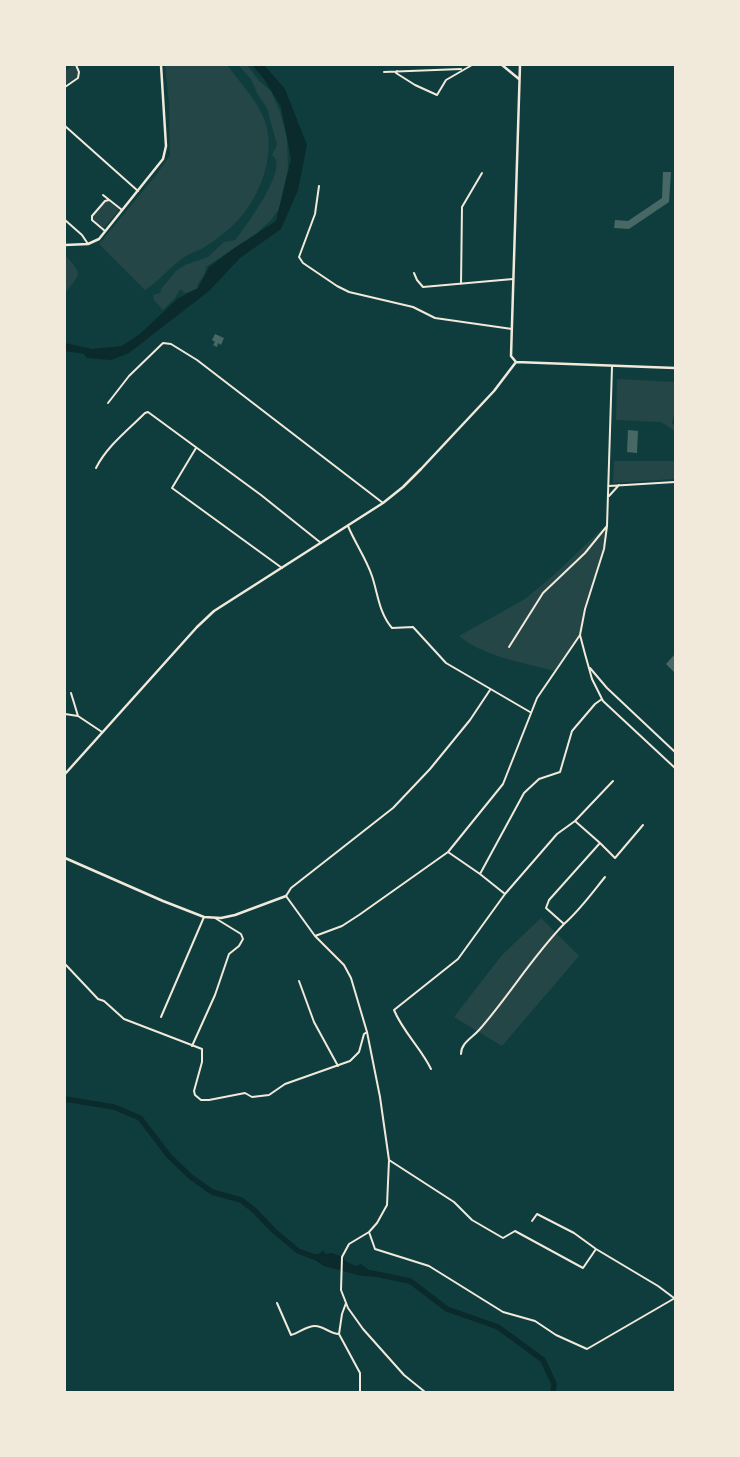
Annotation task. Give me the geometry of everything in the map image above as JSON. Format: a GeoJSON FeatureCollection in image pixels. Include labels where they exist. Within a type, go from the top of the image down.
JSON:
{"type":"FeatureCollection","features":[{"type":"Feature","properties":{"kind":"street"},"geometry":{"type":"LineString","coordinates":[[65,87],[78,78],[79,72],[76,65]]}},
{"type":"Feature","properties":{"kind":"street"},"geometry":{"type":"LineString","coordinates":[[65,245],[88,244],[96,241],[161,162],[166,152],[160,65]]}},
{"type":"Feature","properties":{"kind":"street"},"geometry":{"type":"LineString","coordinates":[[397,71],[396,73],[414,85],[437,95],[446,80],[472,65]]}},
{"type":"Feature","properties":{"kind":"street"},"geometry":{"type":"LineString","coordinates":[[502,65],[519,78]]}},
{"type":"Feature","properties":{"kind":"street"},"geometry":{"type":"LineString","coordinates":[[520,65],[511,356],[516,362],[675,368]]}},
{"type":"Feature","properties":{"kind":"street"},"geometry":{"type":"LineString","coordinates":[[384,72],[463,69]]}},
{"type":"Feature","properties":{"kind":"street"},"geometry":{"type":"LineString","coordinates":[[65,126],[138,191]]}},
{"type":"Feature","properties":{"kind":"street"},"geometry":{"type":"LineString","coordinates":[[460,284],[462,207],[482,173]]}},
{"type":"Feature","properties":{"kind":"street"},"geometry":{"type":"LineString","coordinates":[[319,186],[315,214],[299,257],[302,263],[349,292],[412,307],[435,318],[512,329]]}},
{"type":"Feature","properties":{"kind":"street"},"geometry":{"type":"LineString","coordinates":[[103,195],[122,210]]}},
{"type":"Feature","properties":{"kind":"street"},"geometry":{"type":"LineString","coordinates":[[105,231],[92,220],[92,216],[105,201],[110,200]]}},
{"type":"Feature","properties":{"kind":"street"},"geometry":{"type":"LineString","coordinates":[[65,220],[88,244]]}},
{"type":"Feature","properties":{"kind":"street"},"geometry":{"type":"LineString","coordinates":[[414,273],[423,287],[513,279]]}},
{"type":"Feature","properties":{"kind":"street"},"geometry":{"type":"LineString","coordinates":[[108,403],[130,376],[163,344],[171,344],[197,360],[383,503]]}},
{"type":"Feature","properties":{"kind":"street"},"geometry":{"type":"LineString","coordinates":[[65,774],[197,627],[214,611],[348,526],[403,487],[494,391],[516,362]]}},
{"type":"Feature","properties":{"kind":"street"},"geometry":{"type":"LineString","coordinates":[[315,936],[342,926],[360,916],[448,852],[503,784],[530,712],[541,691],[580,635],[585,609],[604,549],[607,526],[612,367]]}},
{"type":"Feature","properties":{"kind":"street"},"geometry":{"type":"LineString","coordinates":[[96,468],[100,460],[120,438],[148,412],[260,495],[320,543]]}},
{"type":"Feature","properties":{"kind":"street"},"geometry":{"type":"LineString","coordinates":[[197,448],[172,488],[282,568]]}},
{"type":"Feature","properties":{"kind":"street"},"geometry":{"type":"LineString","coordinates":[[608,486],[675,482]]}},
{"type":"Feature","properties":{"kind":"street"},"geometry":{"type":"LineString","coordinates":[[608,497],[619,486]]}},
{"type":"Feature","properties":{"kind":"street"},"geometry":{"type":"LineString","coordinates":[[348,526],[363,553],[386,621],[392,628],[413,627],[446,663],[530,712]]}},
{"type":"Feature","properties":{"kind":"street"},"geometry":{"type":"LineString","coordinates":[[509,647],[543,593],[584,553],[607,526]]}},
{"type":"Feature","properties":{"kind":"street"},"geometry":{"type":"LineString","coordinates":[[580,635],[592,679],[602,699],[675,768]]}},
{"type":"Feature","properties":{"kind":"street"},"geometry":{"type":"LineString","coordinates":[[589,667],[607,688],[675,752]]}},
{"type":"Feature","properties":{"kind":"street"},"geometry":{"type":"LineString","coordinates":[[65,858],[204,917],[214,918],[236,915],[286,896],[291,888],[403,798],[470,720],[490,690]]}},
{"type":"Feature","properties":{"kind":"street"},"geometry":{"type":"LineString","coordinates":[[71,693],[78,716]]}},
{"type":"Feature","properties":{"kind":"street"},"geometry":{"type":"LineString","coordinates":[[480,874],[524,793],[539,778],[560,772],[572,731],[595,704],[602,699]]}},
{"type":"Feature","properties":{"kind":"street"},"geometry":{"type":"LineString","coordinates":[[65,714],[78,716],[102,732]]}},
{"type":"Feature","properties":{"kind":"street"},"geometry":{"type":"LineString","coordinates":[[431,1069],[394,1010],[458,960],[505,894],[557,834],[575,821],[612,781]]}},
{"type":"Feature","properties":{"kind":"street"},"geometry":{"type":"LineString","coordinates":[[575,821],[615,858],[643,825]]}},
{"type":"Feature","properties":{"kind":"street"},"geometry":{"type":"LineString","coordinates":[[564,924],[546,908],[549,900],[600,843]]}},
{"type":"Feature","properties":{"kind":"street"},"geometry":{"type":"LineString","coordinates":[[448,852],[505,894]]}},
{"type":"Feature","properties":{"kind":"street"},"geometry":{"type":"LineString","coordinates":[[460,1054],[464,1044],[479,1030],[536,955],[578,911],[606,877]]}},
{"type":"Feature","properties":{"kind":"street"},"geometry":{"type":"LineString","coordinates":[[286,896],[315,936],[344,965],[351,978],[367,1032],[380,1097],[389,1160],[387,1205],[377,1223],[369,1232],[349,1244],[342,1257],[341,1290],[346,1304],[363,1329],[404,1376],[425,1392]]}},
{"type":"Feature","properties":{"kind":"street"},"geometry":{"type":"LineString","coordinates":[[161,1018],[204,917]]}},
{"type":"Feature","properties":{"kind":"street"},"geometry":{"type":"LineString","coordinates":[[192,1046],[215,995],[229,954],[239,946],[242,939],[241,934],[214,918]]}},
{"type":"Feature","properties":{"kind":"street"},"geometry":{"type":"LineString","coordinates":[[65,964],[98,999],[104,1001],[124,1019],[202,1049],[202,1062],[194,1086],[195,1095],[201,1100],[245,1093],[252,1097],[269,1095],[285,1084],[350,1061],[357,1056],[362,1047],[364,1034],[367,1032]]}},
{"type":"Feature","properties":{"kind":"street"},"geometry":{"type":"LineString","coordinates":[[299,981],[314,1022],[338,1066]]}},
{"type":"Feature","properties":{"kind":"street"},"geometry":{"type":"LineString","coordinates":[[389,1160],[454,1202],[472,1220],[503,1238],[515,1231],[584,1268],[596,1250]]}},
{"type":"Feature","properties":{"kind":"street"},"geometry":{"type":"LineString","coordinates":[[369,1232],[374,1249],[429,1266],[503,1312],[535,1321],[556,1335],[588,1349],[674,1298],[658,1286],[596,1250],[574,1233],[537,1214],[532,1221]]}},
{"type":"Feature","properties":{"kind":"street"},"geometry":{"type":"LineString","coordinates":[[278,1303],[291,1334],[313,1326],[333,1334],[339,1334]]}},
{"type":"Feature","properties":{"kind":"street"},"geometry":{"type":"LineString","coordinates":[[346,1304],[342,1314],[339,1334],[360,1373],[360,1392]]}},
{"type":"Feature","properties":{"kind":"shaded area"},"geometry":{"type":"Polygon","coordinates":[[[74,65],[78,73],[77,77],[65,84],[65,71],[74,65]]]}},
{"type":"Feature","properties":{"kind":"shaded area"},"geometry":{"type":"Polygon","coordinates":[[[165,65],[227,65],[262,114],[267,128],[269,144],[264,176],[250,205],[240,217],[217,238],[182,259],[145,290],[99,244],[157,174],[170,155],[169,103],[165,65]]]}},
{"type":"Feature","properties":{"kind":"shaded area"},"geometry":{"type":"Polygon","coordinates":[[[238,65],[247,65],[259,81],[271,91],[280,112],[287,138],[288,170],[279,209],[271,220],[256,234],[206,267],[205,274],[198,283],[197,289],[185,293],[180,289],[175,298],[163,310],[154,300],[153,295],[160,293],[161,289],[176,271],[185,265],[208,257],[224,242],[235,240],[262,202],[273,179],[276,161],[272,155],[277,145],[267,108],[257,93],[251,79],[238,65]]]}},
{"type":"Feature","properties":{"kind":"shaded area"},"geometry":{"type":"Polygon","coordinates":[[[252,65],[264,65],[285,89],[307,145],[298,190],[281,229],[240,258],[209,291],[129,353],[111,360],[87,358],[84,354],[65,351],[65,343],[92,349],[122,346],[141,333],[177,299],[198,288],[209,267],[276,221],[291,159],[281,107],[264,79],[252,65]]]}},
{"type":"Feature","properties":{"kind":"shaded area"},"geometry":{"type":"Polygon","coordinates":[[[107,200],[119,210],[104,228],[92,216],[107,200]]]}},
{"type":"Feature","properties":{"kind":"shaded area"},"geometry":{"type":"Polygon","coordinates":[[[65,255],[78,274],[65,293],[65,255]]]}},
{"type":"Feature","properties":{"kind":"shaded area"},"geometry":{"type":"Polygon","coordinates":[[[617,379],[675,382],[675,417],[673,417],[672,424],[675,425],[675,431],[661,422],[616,420],[617,379]]]}},
{"type":"Feature","properties":{"kind":"shaded area"},"geometry":{"type":"Polygon","coordinates":[[[614,461],[675,461],[675,479],[613,483],[614,461]]]}},
{"type":"Feature","properties":{"kind":"shaded area"},"geometry":{"type":"Polygon","coordinates":[[[602,529],[606,531],[604,548],[583,610],[580,635],[554,671],[492,654],[468,643],[459,636],[525,599],[556,573],[602,529]]]}},
{"type":"Feature","properties":{"kind":"shaded area"},"geometry":{"type":"Polygon","coordinates":[[[541,918],[579,956],[502,1046],[454,1017],[502,955],[541,918]]]}},
{"type":"Feature","properties":{"kind":"shaded area"},"geometry":{"type":"Polygon","coordinates":[[[325,1250],[325,1254],[332,1253],[356,1266],[361,1264],[369,1270],[383,1273],[382,1277],[362,1276],[324,1266],[311,1257],[311,1254],[318,1254],[325,1250]]]}},
{"type":"Feature","properties":{"kind":"building"},"geometry":{"type":"Polygon","coordinates":[[[663,172],[671,172],[669,202],[629,229],[614,228],[615,220],[628,221],[662,198],[663,172]]]}},
{"type":"Feature","properties":{"kind":"building"},"geometry":{"type":"Polygon","coordinates":[[[215,334],[224,338],[221,345],[218,343],[217,347],[213,345],[215,342],[212,340],[215,334]]]}},
{"type":"Feature","properties":{"kind":"building"},"geometry":{"type":"Polygon","coordinates":[[[628,430],[638,431],[637,453],[627,452],[628,430]]]}},
{"type":"Feature","properties":{"kind":"building"},"geometry":{"type":"Polygon","coordinates":[[[675,654],[675,673],[666,664],[675,654]]]}},
{"type":"Feature","properties":{"kind":"waterway"},"geometry":{"type":"LineString","coordinates":[[65,1099],[114,1107],[140,1118],[169,1156],[191,1177],[212,1192],[241,1200],[298,1251],[317,1258]]}},
{"type":"Feature","properties":{"kind":"waterway"},"geometry":{"type":"LineString","coordinates":[[376,1274],[410,1281],[447,1309],[498,1327],[543,1360],[554,1384],[553,1392]]}}]}
